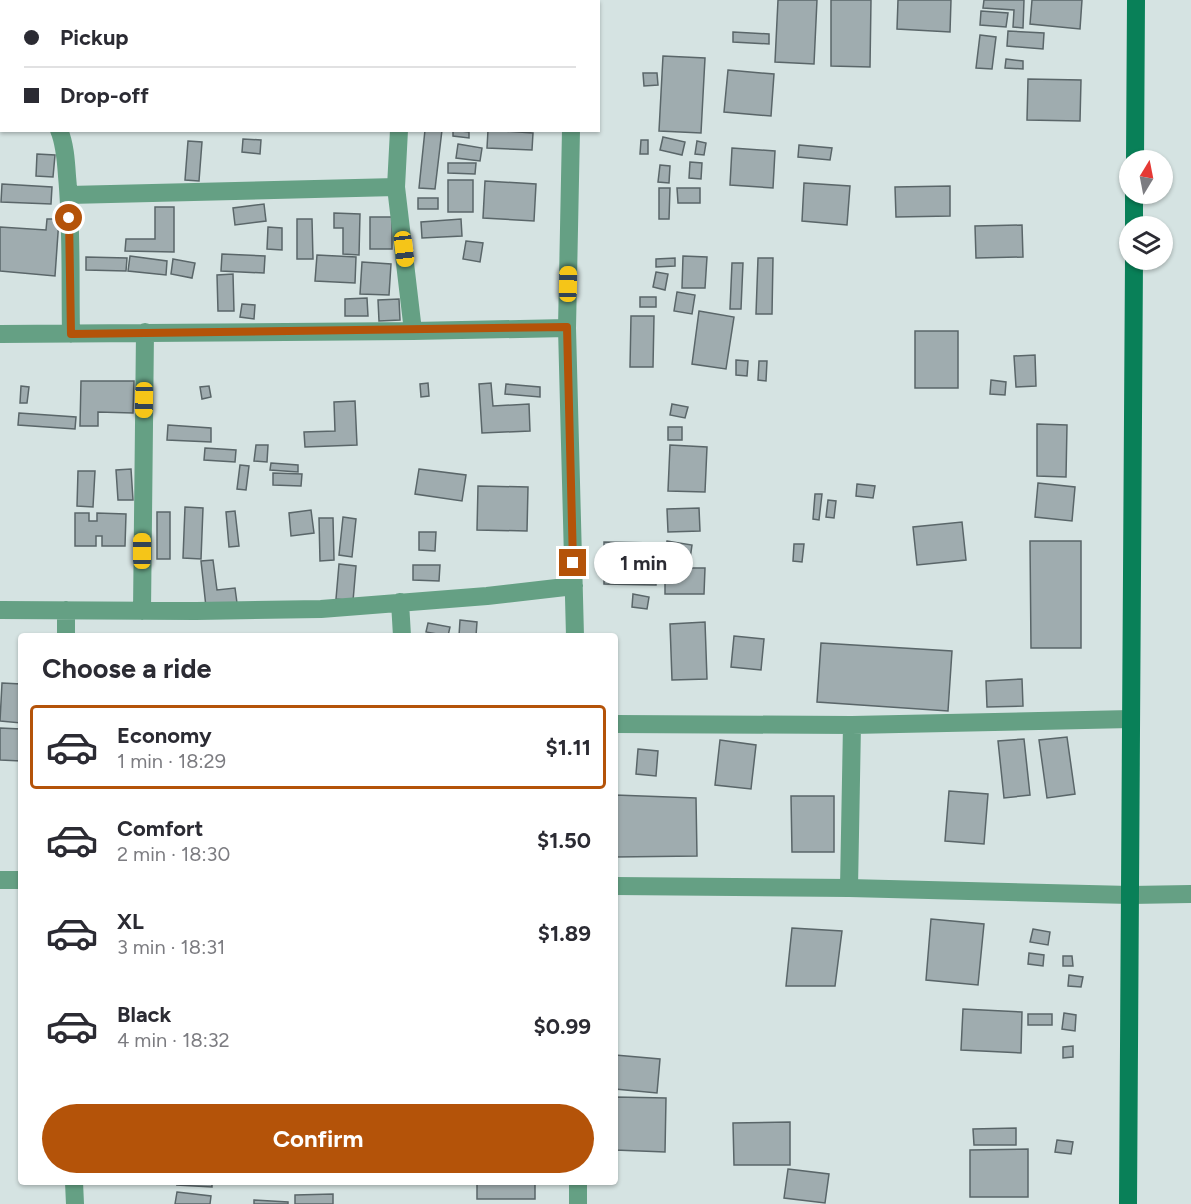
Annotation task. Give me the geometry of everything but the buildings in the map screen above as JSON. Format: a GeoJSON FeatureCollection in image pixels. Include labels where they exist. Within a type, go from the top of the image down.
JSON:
{"type":"FeatureCollection","features":[{"type":"Feature","properties":{"kind":"street"},"geometry":{"type":"LineString","coordinates":[[1135,150],[1136,0]]}},
{"type":"Feature","properties":{"kind":"street"},"geometry":{"type":"LineString","coordinates":[[60,132],[64,146],[69,195],[71,334]]}},
{"type":"Feature","properties":{"kind":"street"},"geometry":{"type":"LineString","coordinates":[[399,132],[396,187],[413,331]]}},
{"type":"Feature","properties":{"kind":"street"},"geometry":{"type":"LineString","coordinates":[[571,132],[567,327],[575,633]]}},
{"type":"Feature","properties":{"kind":"street"},"geometry":{"type":"LineString","coordinates":[[69,195],[396,187]]}},
{"type":"Feature","properties":{"kind":"street"},"geometry":{"type":"LineString","coordinates":[[1128,1204],[1134,270]]}},
{"type":"Feature","properties":{"kind":"street"},"geometry":{"type":"LineString","coordinates":[[0,334],[413,331],[567,327]]}},
{"type":"Feature","properties":{"kind":"street"},"geometry":{"type":"LineString","coordinates":[[142,611],[145,332]]}},
{"type":"Feature","properties":{"kind":"street"},"geometry":{"type":"LineString","coordinates":[[0,610],[321,609],[487,596],[574,586]]}},
{"type":"Feature","properties":{"kind":"street"},"geometry":{"type":"LineString","coordinates":[[400,602],[402,633]]}},
{"type":"Feature","properties":{"kind":"street"},"geometry":{"type":"LineString","coordinates":[[66,610],[66,633]]}},
{"type":"Feature","properties":{"kind":"street"},"geometry":{"type":"LineString","coordinates":[[618,724],[852,725],[1131,719]]}},
{"type":"Feature","properties":{"kind":"street"},"geometry":{"type":"LineString","coordinates":[[849,888],[852,725]]}},
{"type":"Feature","properties":{"kind":"street"},"geometry":{"type":"LineString","coordinates":[[0,880],[18,880]]}},
{"type":"Feature","properties":{"kind":"street"},"geometry":{"type":"LineString","coordinates":[[618,886],[849,888],[1130,895],[1191,894]]}},
{"type":"Feature","properties":{"kind":"street"},"geometry":{"type":"LineString","coordinates":[[74,1185],[75,1204]]}},
{"type":"Feature","properties":{"kind":"street"},"geometry":{"type":"LineString","coordinates":[[578,1185],[578,1204]]}},
{"type":"Feature","properties":{"kind":"route"},"geometry":{"type":"LineString","coordinates":[[69,218],[71,334],[413,331],[567,327],[573,563]]}}]}
